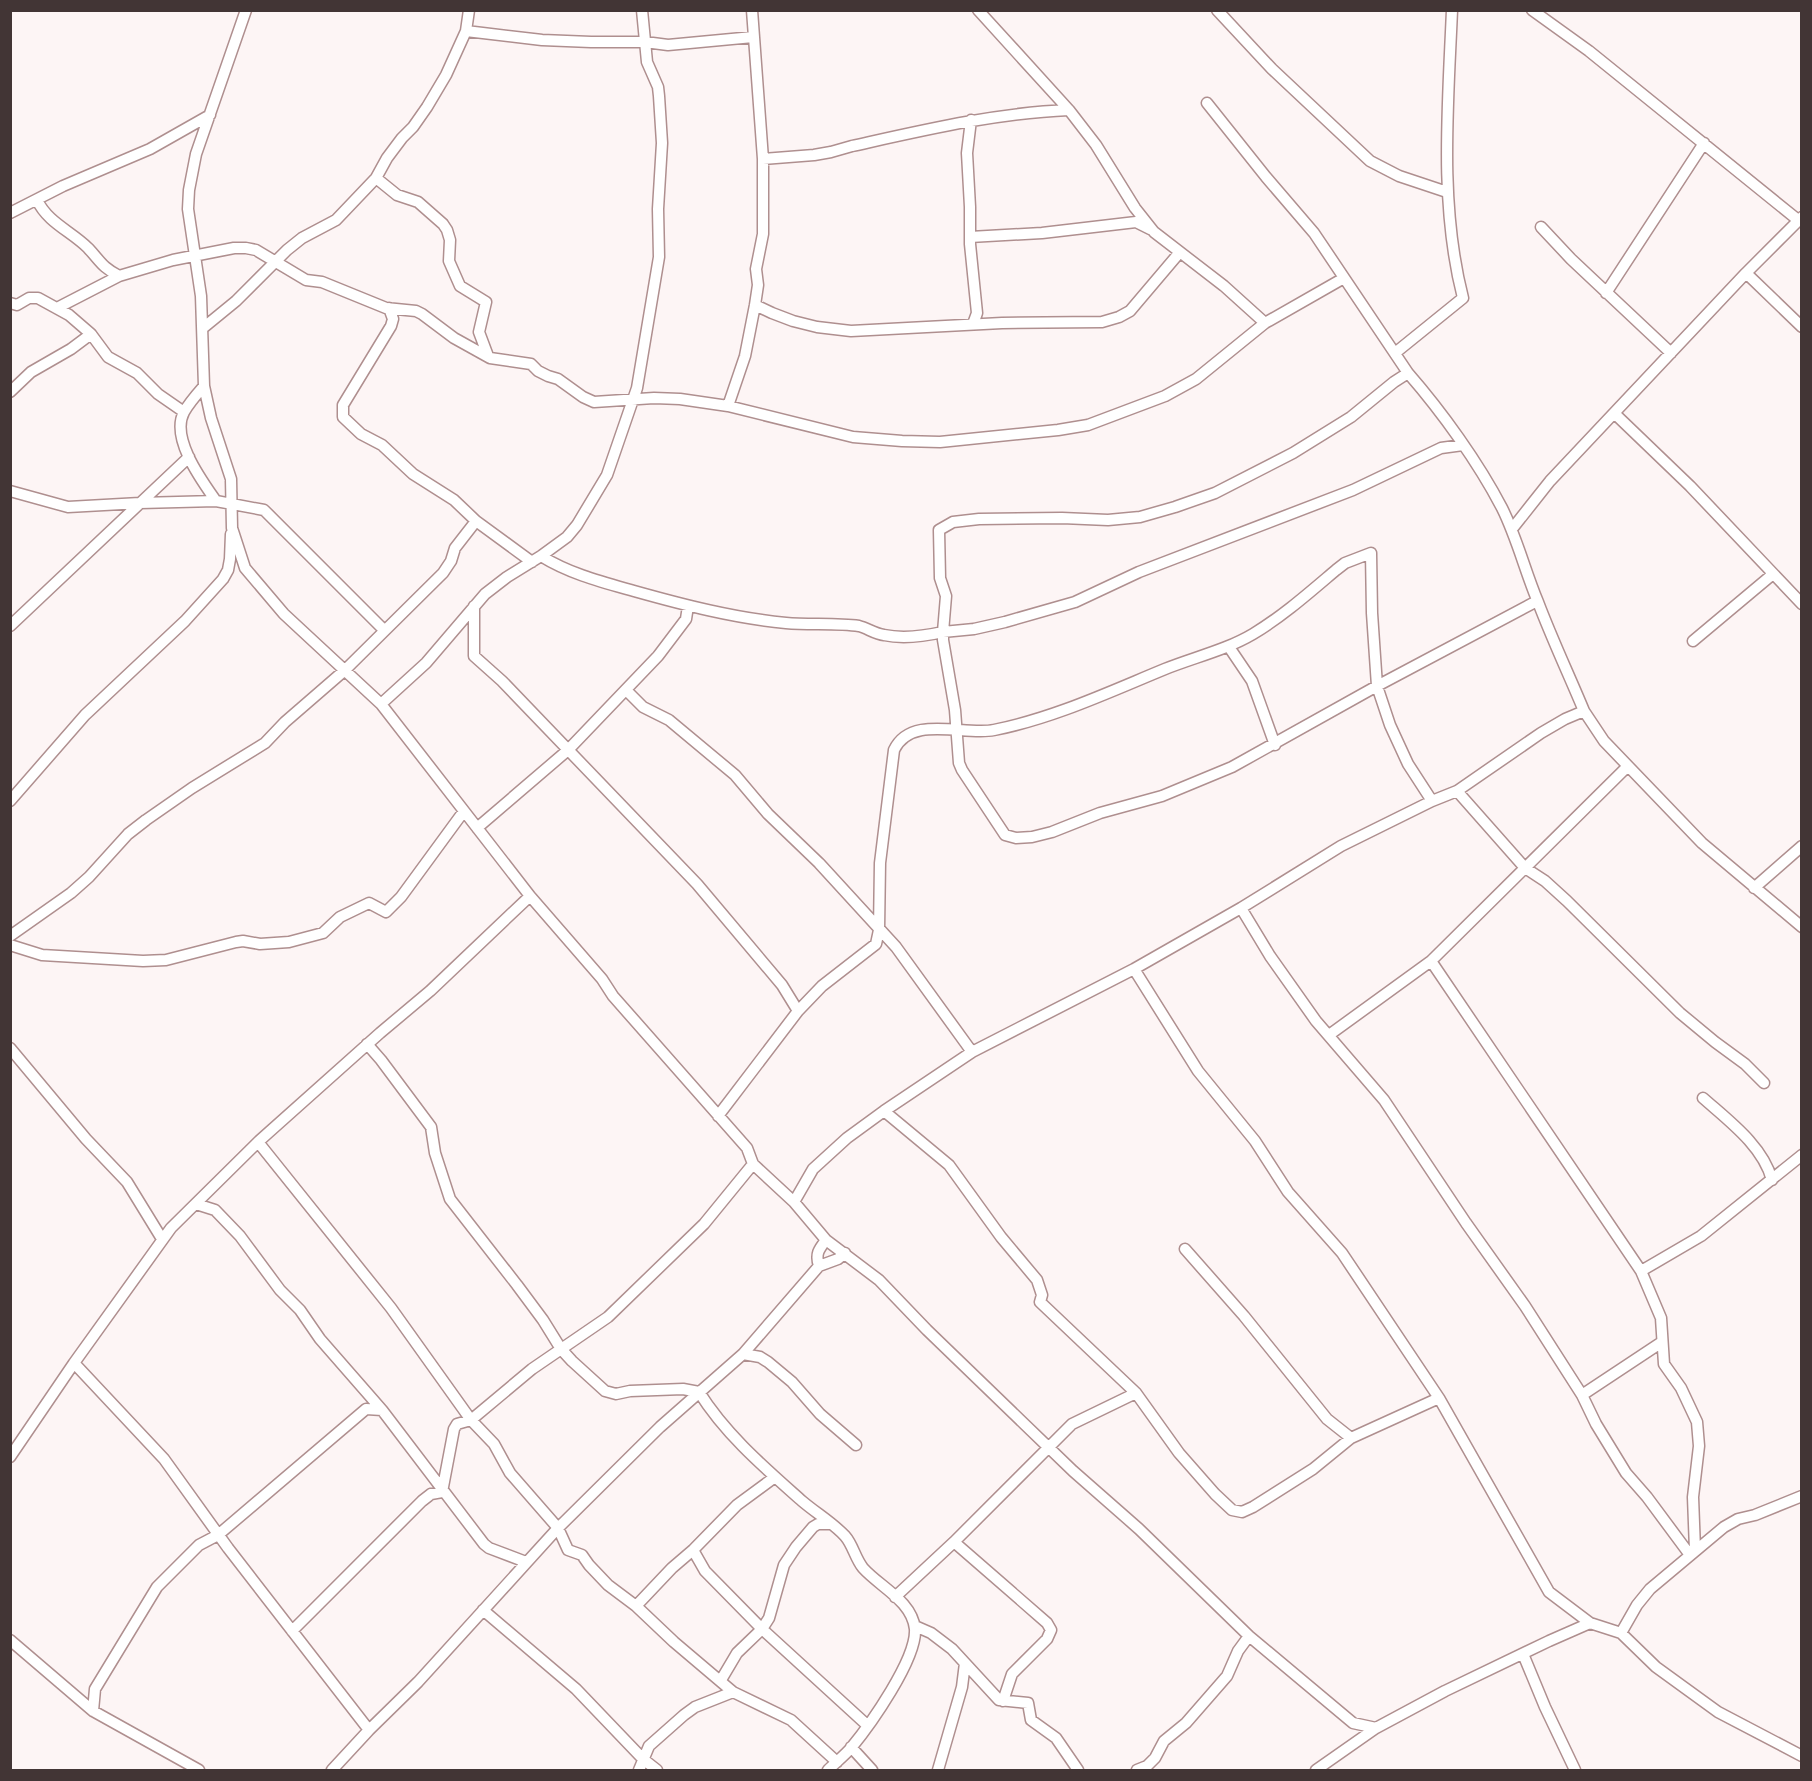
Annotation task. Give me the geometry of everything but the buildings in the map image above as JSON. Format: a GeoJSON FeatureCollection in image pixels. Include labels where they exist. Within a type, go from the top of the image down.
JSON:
{"type":"FeatureCollection","features":[{"type":"Feature","properties":{"kind":"street"},"geometry":{"type":"LineString","coordinates":[[10,801],[85,715],[185,621],[223,579],[228,570],[232,528],[231,479],[211,418],[204,386],[203,328],[188,209],[196,154],[246,10]]}},
{"type":"Feature","properties":{"kind":"street"},"geometry":{"type":"LineString","coordinates":[[203,328],[236,301],[274,261],[302,238],[336,220],[376,178],[387,158],[413,128],[446,75],[466,31],[470,10]]}},
{"type":"Feature","properties":{"kind":"street"},"geometry":{"type":"LineString","coordinates":[[381,704],[426,663],[474,606],[496,585],[567,537],[577,525],[607,475],[640,374],[659,257],[658,209],[662,143],[659,96],[658,87],[647,62],[642,10]]}},
{"type":"Feature","properties":{"kind":"street"},"geometry":{"type":"LineString","coordinates":[[728,406],[745,356],[758,285],[756,269],[763,234],[763,159],[752,10]]}},
{"type":"Feature","properties":{"kind":"street"},"geometry":{"type":"LineString","coordinates":[[978,10],[1069,110],[1096,145],[1129,199],[1154,232]]}},
{"type":"Feature","properties":{"kind":"street"},"geometry":{"type":"LineString","coordinates":[[1395,353],[1463,298],[1454,263],[1447,192],[1452,10]]}},
{"type":"Feature","properties":{"kind":"street"},"geometry":{"type":"LineString","coordinates":[[1512,529],[1544,488],[1800,218],[1589,51],[1532,10]]}},
{"type":"Feature","properties":{"kind":"street"},"geometry":{"type":"LineString","coordinates":[[1219,11],[1272,69],[1370,161],[1399,177],[1447,192]]}},
{"type":"Feature","properties":{"kind":"street"},"geometry":{"type":"LineString","coordinates":[[466,31],[542,40],[645,42],[668,45],[753,37]]}},
{"type":"Feature","properties":{"kind":"street"},"geometry":{"type":"LineString","coordinates":[[1207,103],[1314,233],[1408,373],[1463,445],[1502,508],[1512,529],[1537,601],[1584,711],[1604,741],[1702,843],[1802,927]]}},
{"type":"Feature","properties":{"kind":"street"},"geometry":{"type":"LineString","coordinates":[[763,159],[831,152],[971,120],[1029,111],[1069,110]]}},
{"type":"Feature","properties":{"kind":"street"},"geometry":{"type":"LineString","coordinates":[[10,213],[150,149],[210,115]]}},
{"type":"Feature","properties":{"kind":"street"},"geometry":{"type":"LineString","coordinates":[[971,120],[966,153],[976,313],[973,324]]}},
{"type":"Feature","properties":{"kind":"street"},"geometry":{"type":"LineString","coordinates":[[1606,292],[1704,143]]}},
{"type":"Feature","properties":{"kind":"street"},"geometry":{"type":"LineString","coordinates":[[376,178],[397,195],[418,202],[447,230],[450,240],[449,261],[460,286],[486,302],[479,332],[488,357]]}},
{"type":"Feature","properties":{"kind":"street"},"geometry":{"type":"LineString","coordinates":[[37,200],[49,218],[87,248],[104,269],[119,276]]}},
{"type":"Feature","properties":{"kind":"street"},"geometry":{"type":"LineString","coordinates":[[970,237],[1042,233],[1136,222],[1154,232],[1224,286],[1265,323]]}},
{"type":"Feature","properties":{"kind":"street"},"geometry":{"type":"LineString","coordinates":[[1541,227],[1571,260],[1671,353]]}},
{"type":"Feature","properties":{"kind":"street"},"geometry":{"type":"LineString","coordinates":[[57,308],[119,276],[173,260],[234,248],[246,248],[256,250],[300,277],[322,282],[360,299],[390,308],[416,311],[453,338],[488,357],[531,364],[538,371],[558,379],[594,402],[680,399],[728,406],[853,437],[940,442],[1088,425],[1165,396],[1196,379],[1265,323],[1344,278]]}},
{"type":"Feature","properties":{"kind":"street"},"geometry":{"type":"LineString","coordinates":[[755,305],[793,321],[817,327],[851,331],[973,324],[1102,322],[1119,317],[1130,310],[1180,252]]}},
{"type":"Feature","properties":{"kind":"street"},"geometry":{"type":"LineString","coordinates":[[1746,273],[1802,327]]}},
{"type":"Feature","properties":{"kind":"street"},"geometry":{"type":"LineString","coordinates":[[10,303],[16,305],[33,297],[44,300],[69,315],[91,334],[108,357],[137,373],[158,394],[184,412]]}},
{"type":"Feature","properties":{"kind":"street"},"geometry":{"type":"LineString","coordinates":[[390,308],[393,322],[343,405],[343,417],[361,434],[382,445],[413,474],[453,500],[476,521],[536,559],[562,569],[688,606],[713,609],[730,615],[777,621],[859,626],[884,635],[921,636],[974,629],[1075,602],[1139,572],[1353,490],[1441,448],[1463,445]]}},
{"type":"Feature","properties":{"kind":"street"},"geometry":{"type":"LineString","coordinates":[[10,392],[31,372],[71,349],[91,334]]}},
{"type":"Feature","properties":{"kind":"street"},"geometry":{"type":"LineString","coordinates":[[1408,373],[1352,417],[1317,439],[1215,493],[1175,507],[1140,517],[1108,520],[979,519],[952,522],[943,526],[939,530],[940,578],[946,596],[943,640],[953,696],[959,762],[962,770],[1005,835],[1016,838],[1052,832],[1100,813],[1162,796],[1232,767],[1377,686],[1537,601]]}},
{"type":"Feature","properties":{"kind":"street"},"geometry":{"type":"LineString","coordinates":[[204,386],[184,412],[181,431],[189,457],[216,501]]}},
{"type":"Feature","properties":{"kind":"street"},"geometry":{"type":"LineString","coordinates":[[1614,413],[1690,486],[1802,604]]}},
{"type":"Feature","properties":{"kind":"street"},"geometry":{"type":"LineString","coordinates":[[10,626],[189,457]]}},
{"type":"Feature","properties":{"kind":"street"},"geometry":{"type":"LineString","coordinates":[[10,491],[68,507],[140,502],[216,501],[264,510],[384,630]]}},
{"type":"Feature","properties":{"kind":"street"},"geometry":{"type":"LineString","coordinates":[[10,936],[71,893],[89,877],[128,834],[146,820],[192,788],[265,743],[285,722],[345,670],[443,573],[451,561],[455,548],[476,521]]}},
{"type":"Feature","properties":{"kind":"street"},"geometry":{"type":"LineString","coordinates":[[232,528],[245,568],[284,614],[381,704],[530,896],[602,979],[613,996],[747,1148],[753,1164],[794,1202],[826,1240],[879,1280],[927,1330],[1073,1471],[1139,1530],[1249,1636],[1353,1723],[1376,1728]]}},
{"type":"Feature","properties":{"kind":"street"},"geometry":{"type":"LineString","coordinates":[[718,1116],[798,1011],[845,967],[876,944],[879,930],[880,863],[894,750],[897,742],[904,735],[924,729],[991,731],[1071,708],[1168,668],[1229,647],[1255,633],[1336,570],[1371,553],[1377,686],[1390,725],[1408,764],[1432,801]]}},
{"type":"Feature","properties":{"kind":"street"},"geometry":{"type":"LineString","coordinates":[[1693,641],[1773,574]]}},
{"type":"Feature","properties":{"kind":"street"},"geometry":{"type":"LineString","coordinates":[[474,606],[474,656],[502,681],[697,884],[782,985],[798,1011]]}},
{"type":"Feature","properties":{"kind":"street"},"geometry":{"type":"LineString","coordinates":[[477,828],[568,750],[626,690],[669,642],[686,619],[688,606]]}},
{"type":"Feature","properties":{"kind":"street"},"geometry":{"type":"LineString","coordinates":[[1229,647],[1252,681],[1275,745]]}},
{"type":"Feature","properties":{"kind":"street"},"geometry":{"type":"LineString","coordinates":[[626,690],[643,707],[669,720],[735,775],[768,814],[819,863],[896,947],[972,1052]]}},
{"type":"Feature","properties":{"kind":"street"},"geometry":{"type":"LineString","coordinates":[[794,1202],[813,1169],[847,1138],[972,1052],[1134,969],[1242,908],[1341,846],[1457,791],[1541,733],[1584,711]]}},
{"type":"Feature","properties":{"kind":"street"},"geometry":{"type":"LineString","coordinates":[[1329,1035],[1431,961],[1628,766]]}},
{"type":"Feature","properties":{"kind":"street"},"geometry":{"type":"LineString","coordinates":[[1457,791],[1525,868],[1545,881],[1567,901],[1680,1013],[1714,1042],[1745,1064],[1764,1083]]}},
{"type":"Feature","properties":{"kind":"street"},"geometry":{"type":"LineString","coordinates":[[10,945],[42,955],[166,960],[236,942],[260,944],[289,942],[323,933],[340,917],[369,903],[386,912],[401,897],[464,811]]}},
{"type":"Feature","properties":{"kind":"street"},"geometry":{"type":"LineString","coordinates":[[1754,888],[1802,846]]}},
{"type":"Feature","properties":{"kind":"street"},"geometry":{"type":"LineString","coordinates":[[10,1457],[171,1228],[258,1142],[430,991],[530,896]]}},
{"type":"Feature","properties":{"kind":"street"},"geometry":{"type":"LineString","coordinates":[[1242,908],[1270,956],[1316,1021],[1384,1100],[1466,1223],[1526,1306],[1582,1395],[1596,1424],[1626,1473],[1693,1553]]}},
{"type":"Feature","properties":{"kind":"street"},"geometry":{"type":"LineString","coordinates":[[1431,961],[1641,1271],[1660,1318],[1664,1364],[1681,1388],[1698,1429],[1699,1446],[1693,1497],[1693,1553]]}},
{"type":"Feature","properties":{"kind":"street"},"geometry":{"type":"LineString","coordinates":[[1134,969],[1198,1071],[1256,1141],[1288,1192],[1342,1253],[1439,1398],[1549,1592],[1590,1623],[1621,1633],[1656,1667],[1718,1712],[1802,1756]]}},
{"type":"Feature","properties":{"kind":"street"},"geometry":{"type":"LineString","coordinates":[[367,1044],[430,1127],[435,1154],[450,1199],[543,1320],[561,1349],[590,1379],[606,1391],[616,1394],[630,1391],[683,1389],[699,1392],[710,1409],[756,1460],[845,1536],[862,1566],[912,1615],[915,1637],[909,1655],[881,1707],[851,1747],[828,1770]]}},
{"type":"Feature","properties":{"kind":"street"},"geometry":{"type":"LineString","coordinates":[[10,1048],[86,1139],[127,1182],[162,1239]]}},
{"type":"Feature","properties":{"kind":"street"},"geometry":{"type":"LineString","coordinates":[[1703,1098],[1758,1151],[1768,1165],[1772,1180]]}},
{"type":"Feature","properties":{"kind":"street"},"geometry":{"type":"LineString","coordinates":[[884,1111],[949,1165],[1001,1238],[1036,1280],[1042,1294],[1040,1302],[1136,1393],[1179,1453],[1232,1510],[1242,1512],[1253,1507],[1313,1469],[1351,1438],[1439,1398]]}},
{"type":"Feature","properties":{"kind":"street"},"geometry":{"type":"LineString","coordinates":[[258,1142],[391,1308],[471,1420],[494,1444],[510,1473],[558,1528],[568,1550],[582,1555],[608,1585],[636,1606],[733,1692],[791,1720],[837,1762]]}},
{"type":"Feature","properties":{"kind":"street"},"geometry":{"type":"LineString","coordinates":[[1641,1271],[1701,1236],[1802,1155]]}},
{"type":"Feature","properties":{"kind":"street"},"geometry":{"type":"LineString","coordinates":[[442,1491],[453,1429],[457,1424],[471,1420],[532,1369],[608,1317],[704,1224],[753,1164]]}},
{"type":"Feature","properties":{"kind":"street"},"geometry":{"type":"LineString","coordinates":[[196,1204],[209,1207],[229,1224],[280,1290],[300,1310],[320,1339],[382,1410],[484,1544],[526,1562]]}},
{"type":"Feature","properties":{"kind":"street"},"geometry":{"type":"LineString","coordinates":[[819,1266],[818,1251],[826,1240]]}},
{"type":"Feature","properties":{"kind":"street"},"geometry":{"type":"LineString","coordinates":[[1185,1249],[1244,1316],[1327,1419],[1351,1438]]}},
{"type":"Feature","properties":{"kind":"street"},"geometry":{"type":"LineString","coordinates":[[332,1770],[418,1682],[558,1528],[660,1427],[743,1354],[819,1266],[838,1259],[845,1253]]}},
{"type":"Feature","properties":{"kind":"street"},"geometry":{"type":"LineString","coordinates":[[1582,1395],[1662,1342]]}},
{"type":"Feature","properties":{"kind":"street"},"geometry":{"type":"LineString","coordinates":[[743,1354],[760,1357],[768,1362],[792,1382],[820,1414],[856,1445]]}},
{"type":"Feature","properties":{"kind":"street"},"geometry":{"type":"LineString","coordinates":[[74,1363],[164,1459],[218,1535],[369,1730]]}},
{"type":"Feature","properties":{"kind":"street"},"geometry":{"type":"LineString","coordinates":[[895,1596],[954,1542],[1072,1424],[1136,1393]]}},
{"type":"Feature","properties":{"kind":"street"},"geometry":{"type":"LineString","coordinates":[[93,1711],[95,1689],[157,1587],[199,1545],[218,1535],[366,1409],[382,1410]]}},
{"type":"Feature","properties":{"kind":"street"},"geometry":{"type":"LineString","coordinates":[[636,1606],[737,1505],[775,1477]]}},
{"type":"Feature","properties":{"kind":"street"},"geometry":{"type":"LineString","coordinates":[[292,1631],[422,1501],[431,1494],[442,1491]]}},
{"type":"Feature","properties":{"kind":"street"},"geometry":{"type":"LineString","coordinates":[[1621,1633],[1637,1605],[1650,1589],[1693,1553],[1738,1519],[1755,1515],[1802,1496]]}},
{"type":"Feature","properties":{"kind":"street"},"geometry":{"type":"LineString","coordinates":[[721,1680],[737,1653],[762,1629],[769,1618],[784,1565],[813,1527],[818,1524],[830,1524]]}},
{"type":"Feature","properties":{"kind":"street"},"geometry":{"type":"LineString","coordinates":[[954,1542],[1047,1623],[1052,1630],[1047,1639],[1012,1674],[1003,1701]]}},
{"type":"Feature","properties":{"kind":"street"},"geometry":{"type":"LineString","coordinates":[[693,1550],[705,1571],[762,1629],[867,1725]]}},
{"type":"Feature","properties":{"kind":"street"},"geometry":{"type":"LineString","coordinates":[[483,1610],[576,1689],[643,1759],[657,1770]]}},
{"type":"Feature","properties":{"kind":"street"},"geometry":{"type":"LineString","coordinates":[[1316,1770],[1376,1728],[1445,1691],[1590,1623]]}},
{"type":"Feature","properties":{"kind":"street"},"geometry":{"type":"LineString","coordinates":[[915,1626],[931,1633],[952,1649],[999,1700],[1028,1703],[1031,1720],[1056,1738],[1078,1770]]}},
{"type":"Feature","properties":{"kind":"street"},"geometry":{"type":"LineString","coordinates":[[1137,1770],[1147,1766],[1155,1758],[1164,1741],[1186,1723],[1227,1676],[1238,1651],[1249,1636]]}},
{"type":"Feature","properties":{"kind":"street"},"geometry":{"type":"LineString","coordinates":[[10,1640],[93,1711],[199,1770]]}},
{"type":"Feature","properties":{"kind":"street"},"geometry":{"type":"LineString","coordinates":[[1523,1654],[1575,1770]]}},
{"type":"Feature","properties":{"kind":"street"},"geometry":{"type":"LineString","coordinates":[[938,1770],[962,1688],[965,1663]]}},
{"type":"Feature","properties":{"kind":"street"},"geometry":{"type":"LineString","coordinates":[[639,1770],[649,1746],[694,1707],[733,1692]]}},
{"type":"Feature","properties":{"kind":"street"},"geometry":{"type":"LineString","coordinates":[[851,1747],[872,1770]]}}]}
